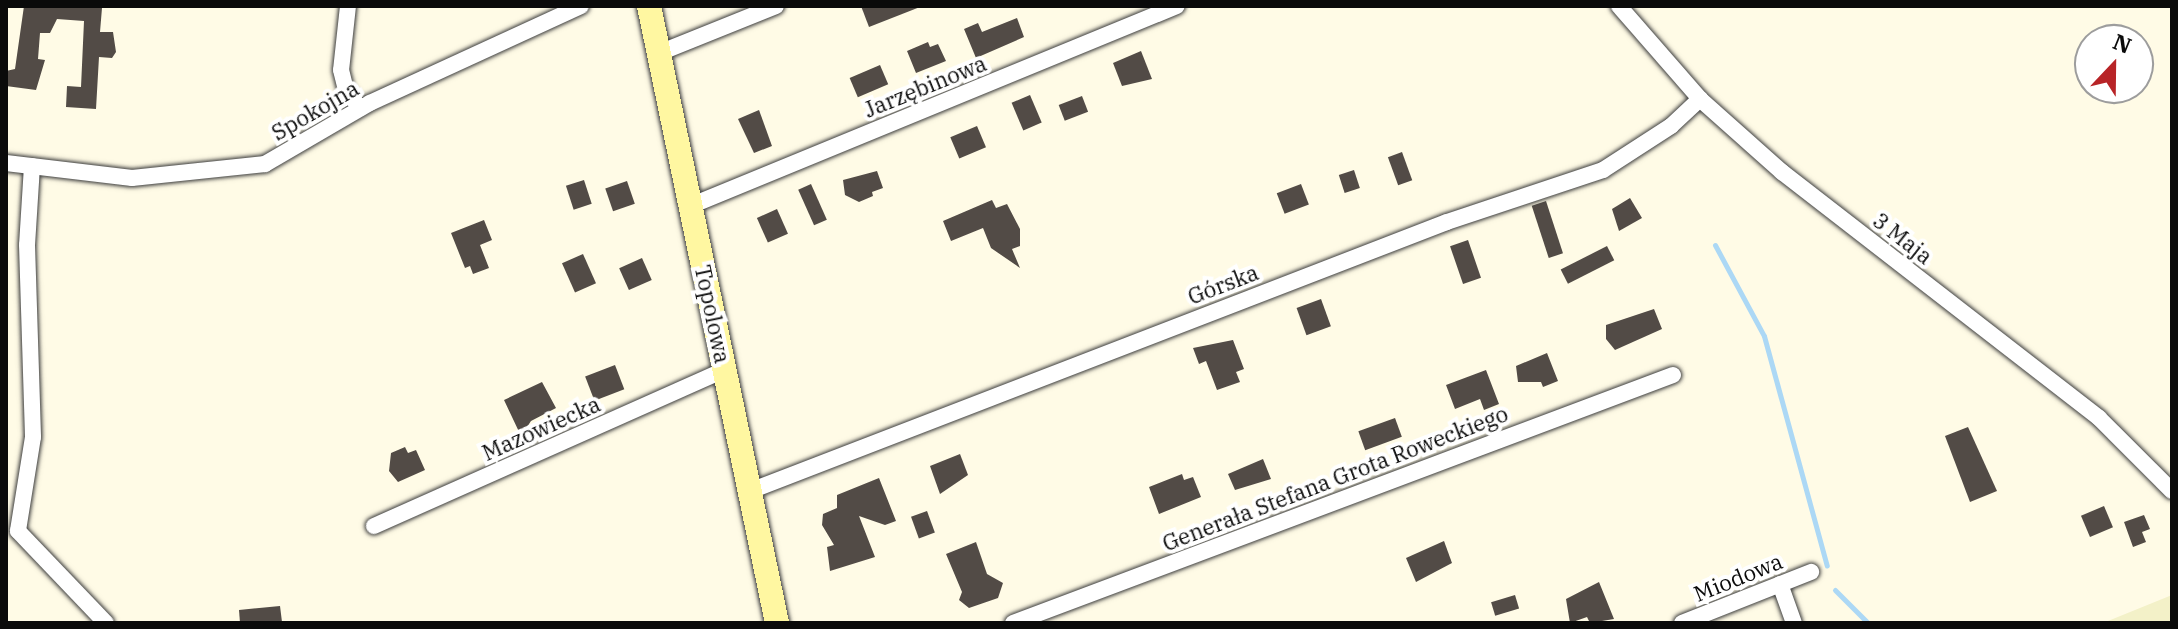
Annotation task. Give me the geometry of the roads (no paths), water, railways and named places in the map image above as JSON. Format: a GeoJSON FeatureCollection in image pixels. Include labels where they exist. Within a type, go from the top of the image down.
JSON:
{"type":"FeatureCollection","features":[{"type":"Feature","properties":{"kind":"street"},"geometry":{"type":"LineString","coordinates":[[348,6],[341,70],[346,90],[360,108]]}},
{"type":"Feature","properties":{"kind":"street","name":"Spokojna"},"geometry":{"type":"LineString","coordinates":[[6,163],[132,178],[265,164],[360,108],[581,6]]}},
{"type":"Feature","properties":{"kind":"street","name":"Topolowa"},"geometry":{"type":"LineString","coordinates":[[649,6],[777,623]]}},
{"type":"Feature","properties":{"kind":"street"},"geometry":{"type":"LineString","coordinates":[[659,53],[776,6]]}},
{"type":"Feature","properties":{"kind":"street","name":"Jarzębinowa"},"geometry":{"type":"LineString","coordinates":[[690,206],[1177,6]]}},
{"type":"Feature","properties":{"kind":"street","name":"3 Maja"},"geometry":{"type":"LineString","coordinates":[[1619,6],[1700,99],[1782,172],[2099,418],[2172,491]]}},
{"type":"Feature","properties":{"kind":"street","name":"Górska"},"geometry":{"type":"LineString","coordinates":[[750,491],[1447,222],[1603,170],[1671,126],[1700,99]]}},
{"type":"Feature","properties":{"kind":"street"},"geometry":{"type":"LineString","coordinates":[[32,166],[27,245],[33,437],[18,531],[106,623]]}},
{"type":"Feature","properties":{"kind":"street","name":"Mazowiecka"},"geometry":{"type":"LineString","coordinates":[[374,526],[725,370]]}},
{"type":"Feature","properties":{"kind":"street","name":"Generała Stefana Grota Roweckiego"},"geometry":{"type":"LineString","coordinates":[[1013,623],[1673,375]]}},
{"type":"Feature","properties":{"kind":"street","name":"Miodowa"},"geometry":{"type":"LineString","coordinates":[[1682,623],[1811,572]]}},
{"type":"Feature","properties":{"kind":"street"},"geometry":{"type":"LineString","coordinates":[[1780,584],[1794,623]]}},
{"type":"Feature","properties":{"kind":"waterway"},"geometry":{"type":"LineString","coordinates":[[1715,245],[1764,336],[1827,566]]}},
{"type":"Feature","properties":{"kind":"waterway"},"geometry":{"type":"LineString","coordinates":[[1835,590],[1868,623]]}}]}
